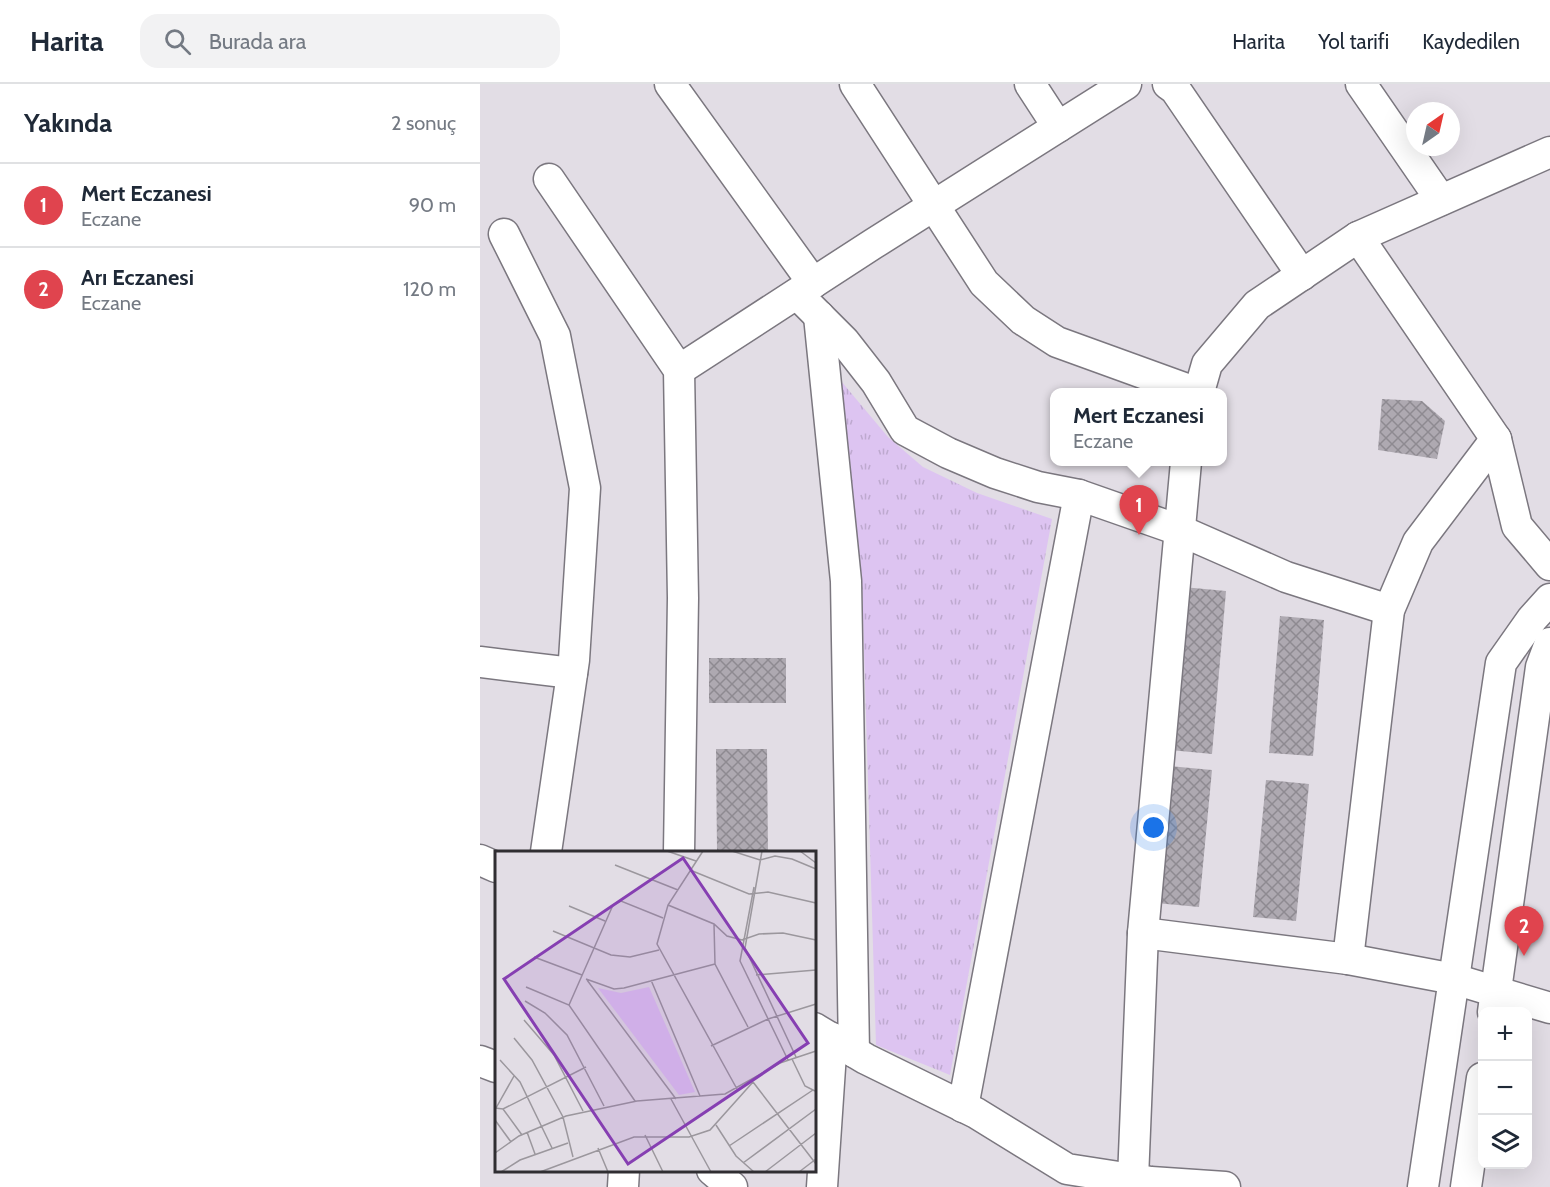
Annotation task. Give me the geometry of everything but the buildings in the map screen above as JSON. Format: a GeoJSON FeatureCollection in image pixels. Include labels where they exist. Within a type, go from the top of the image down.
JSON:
{"type":"FeatureCollection","features":[{"type":"Feature","properties":{"kind":"street"},"geometry":{"type":"LineString","coordinates":[[670,84],[805,288],[819,316],[844,341],[876,382],[905,430],[948,453],[995,473],[1038,487],[1079,495],[1179,530],[1286,577],[1389,610]]}},
{"type":"Feature","properties":{"kind":"street"},"geometry":{"type":"LineString","coordinates":[[855,84],[984,283],[1023,320],[1057,342],[1183,388]]}},
{"type":"Feature","properties":{"kind":"street"},"geometry":{"type":"LineString","coordinates":[[1030,84],[1058,127]]}},
{"type":"Feature","properties":{"kind":"street"},"geometry":{"type":"LineString","coordinates":[[679,370],[1125,84]]}},
{"type":"Feature","properties":{"kind":"street"},"geometry":{"type":"LineString","coordinates":[[1168,84],[1175,89],[1302,275]]}},
{"type":"Feature","properties":{"kind":"street"},"geometry":{"type":"LineString","coordinates":[[1361,84],[1441,201]]}},
{"type":"Feature","properties":{"kind":"street"},"geometry":{"type":"LineString","coordinates":[[1199,388],[1207,364],[1257,305],[1358,237],[1549,154]]}},
{"type":"Feature","properties":{"kind":"street"},"geometry":{"type":"LineString","coordinates":[[549,179],[679,370],[683,598],[679,851]]}},
{"type":"Feature","properties":{"kind":"street"},"geometry":{"type":"LineString","coordinates":[[504,234],[555,336],[585,488],[572,673],[546,851]]}},
{"type":"Feature","properties":{"kind":"street"},"geometry":{"type":"LineString","coordinates":[[1358,237],[1496,439],[1517,526],[1550,566]]}},
{"type":"Feature","properties":{"kind":"street"},"geometry":{"type":"LineString","coordinates":[[819,316],[846,581],[833,1039],[822,1187]]}},
{"type":"Feature","properties":{"kind":"street"},"geometry":{"type":"LineString","coordinates":[[1348,959],[1389,610],[1418,542],[1496,439]]}},
{"type":"Feature","properties":{"kind":"street"},"geometry":{"type":"LineString","coordinates":[[1133,1179],[1143,933],[1186,466]]}},
{"type":"Feature","properties":{"kind":"street"},"geometry":{"type":"LineString","coordinates":[[963,1107],[1079,495]]}},
{"type":"Feature","properties":{"kind":"street"},"geometry":{"type":"LineString","coordinates":[[1423,1187],[1501,663],[1532,619],[1550,599]]}},
{"type":"Feature","properties":{"kind":"street"},"geometry":{"type":"LineString","coordinates":[[1494,1002],[1539,771],[1541,666],[1550,643]]}},
{"type":"Feature","properties":{"kind":"street"},"geometry":{"type":"LineString","coordinates":[[480,662],[572,673]]}},
{"type":"Feature","properties":{"kind":"street"},"geometry":{"type":"LineString","coordinates":[[480,860],[495,867]]}},
{"type":"Feature","properties":{"kind":"street"},"geometry":{"type":"LineString","coordinates":[[1143,933],[1348,959],[1454,980],[1494,1002],[1550,1008]]}},
{"type":"Feature","properties":{"kind":"street"},"geometry":{"type":"LineString","coordinates":[[833,1039],[976,1113],[1067,1169],[1151,1182],[1225,1187]]}},
{"type":"Feature","properties":{"kind":"street"},"geometry":{"type":"LineString","coordinates":[[480,1062],[495,1067]]}},
{"type":"Feature","properties":{"kind":"street"},"geometry":{"type":"LineString","coordinates":[[1466,1187],[1478,1105]]}},
{"type":"Feature","properties":{"kind":"street"},"geometry":{"type":"LineString","coordinates":[[623,1187],[624,1172]]}},
{"type":"Feature","properties":{"kind":"street"},"geometry":{"type":"LineString","coordinates":[[714,1172],[732,1187]]}},
{"type":"Feature","properties":{"kind":"green space"},"geometry":{"type":"Polygon","coordinates":[[[841,381],[888,437],[923,467],[977,493],[1052,519],[950,1075],[876,1045],[862,584],[841,381]]]}},
{"type":"Feature","properties":{"kind":"place","name":"Mert Eczanesi"},"geometry":{"type":"Point","coordinates":[1139,535]}},
{"type":"Feature","properties":{"kind":"place","name":"Arı Eczanesi"},"geometry":{"type":"Point","coordinates":[1524,956]}}]}
